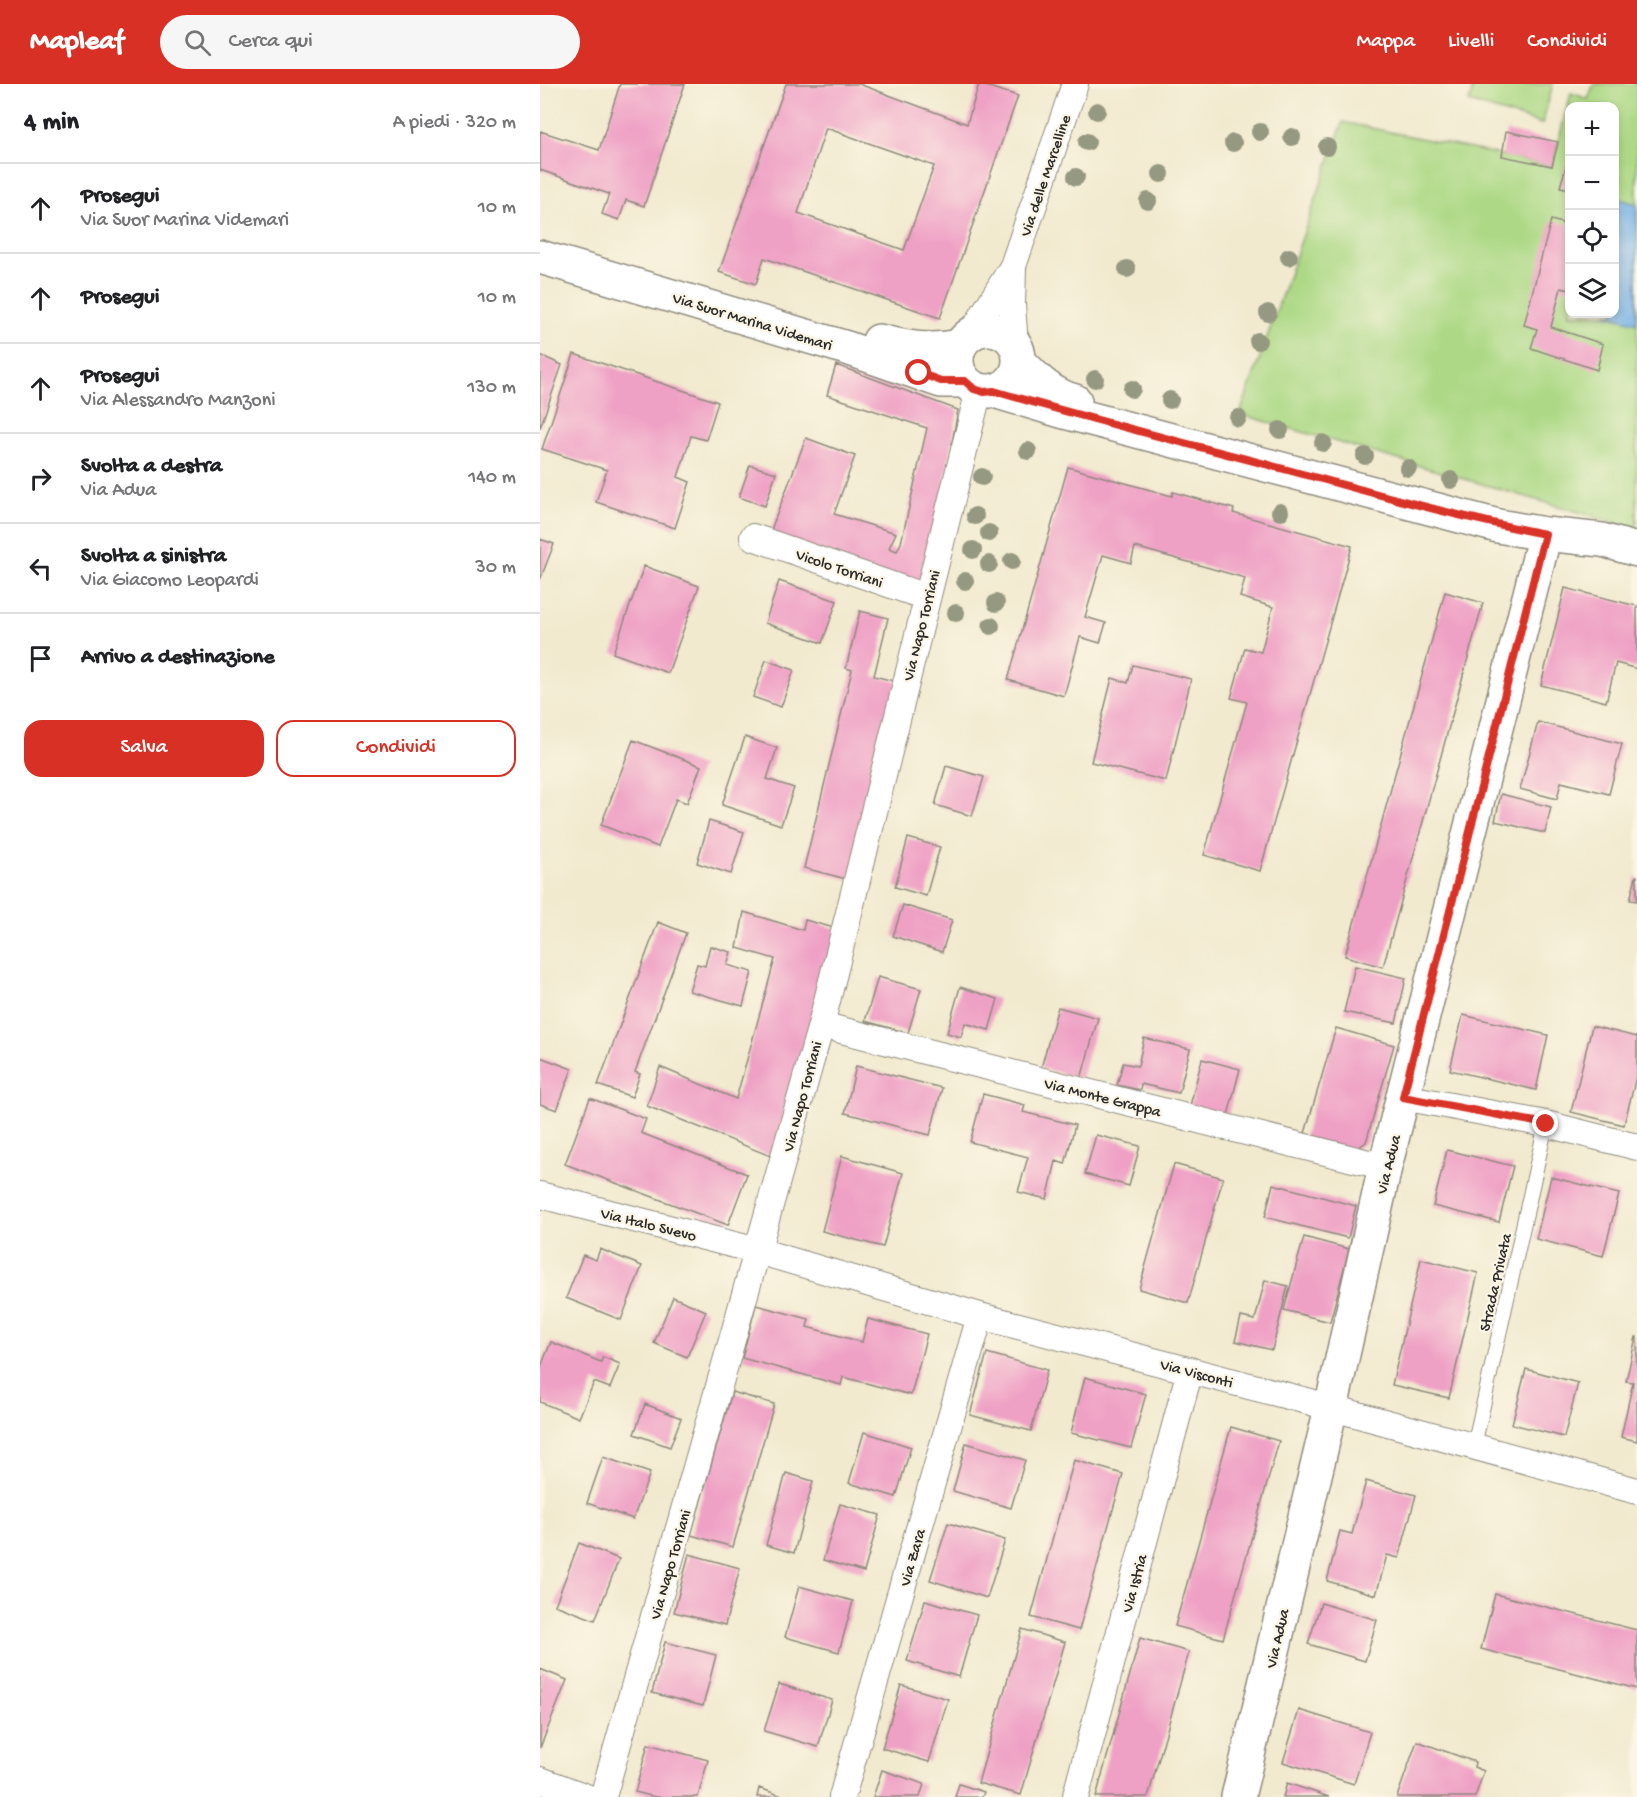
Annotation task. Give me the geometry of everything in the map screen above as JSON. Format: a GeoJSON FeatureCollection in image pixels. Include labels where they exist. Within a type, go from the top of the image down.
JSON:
{"type":"FeatureCollection","features":[{"type":"Feature","properties":{"kind":"street","name":"Via delle Marcelline"},"geometry":{"type":"LineString","coordinates":[[966,340],[1013,266],[1075,84]]}},
{"type":"Feature","properties":{"kind":"street","name":"Via Suor Marina Videmari"},"geometry":{"type":"LineString","coordinates":[[542,256],[905,348],[933,351],[966,340]]}},
{"type":"Feature","properties":{"kind":"street","name":"Via Suor Marina Videmari"},"geometry":{"type":"LineString","coordinates":[[542,256],[847,348],[941,381],[979,387],[1431,508],[1545,534]]}},
{"type":"Feature","properties":{"kind":"street","name":"Via delle Marcelline"},"geometry":{"type":"LineString","coordinates":[[1013,266],[1012,304],[1017,353]]}},
{"type":"Feature","properties":{"kind":"street"},"geometry":{"type":"LineString","coordinates":[[1017,353],[1013,378],[1006,385],[979,387],[960,376],[957,354],[966,340],[981,330],[993,330],[1008,337],[1017,353],[1040,382],[1065,399],[1214,436],[1502,514],[1596,556],[1637,567]]}},
{"type":"Feature","properties":{"kind":"street","name":"Via Napo Torriani"},"geometry":{"type":"LineString","coordinates":[[603,1797],[820,1025],[979,387]]}},
{"type":"Feature","properties":{"kind":"street"},"geometry":{"type":"LineString","coordinates":[[1545,534],[1602,540],[1637,550]]}},
{"type":"Feature","properties":{"kind":"street","name":"Via Adua"},"geometry":{"type":"LineString","coordinates":[[1238,1797],[1331,1408],[1385,1167],[1545,534]]}},
{"type":"Feature","properties":{"kind":"street","name":"Vicolo Torriani"},"geometry":{"type":"LineString","coordinates":[[753,537],[926,597]]}},
{"type":"Feature","properties":{"kind":"street","name":"Via Monte Grappa"},"geometry":{"type":"LineString","coordinates":[[820,1025],[1385,1167]]}},
{"type":"Feature","properties":{"kind":"street"},"geometry":{"type":"LineString","coordinates":[[1403,1097],[1546,1124],[1637,1147]]}},
{"type":"Feature","properties":{"kind":"street","name":"Via Italo Svevo"},"geometry":{"type":"LineString","coordinates":[[540,1195],[758,1251]]}},
{"type":"Feature","properties":{"kind":"street","name":"Via Visconti"},"geometry":{"type":"LineString","coordinates":[[758,1251],[980,1316],[1190,1370],[1637,1491]]}},
{"type":"Feature","properties":{"kind":"street","name":"Via Zara"},"geometry":{"type":"LineString","coordinates":[[842,1797],[980,1316]]}},
{"type":"Feature","properties":{"kind":"street","name":"Via Istria"},"geometry":{"type":"LineString","coordinates":[[1076,1795],[1190,1370]]}},
{"type":"Feature","properties":{"kind":"street"},"geometry":{"type":"LineString","coordinates":[[540,1780],[586,1797]]}},
{"type":"Feature","properties":{"kind":"lane","name":"Strada Privata"},"geometry":{"type":"LineString","coordinates":[[1474,1446],[1546,1124]]}},
{"type":"Feature","properties":{"kind":"green space"},"geometry":{"type":"Polygon","coordinates":[[[1474,84],[1553,84],[1542,124],[1469,102],[1474,84]]]}},
{"type":"Feature","properties":{"kind":"green space"},"geometry":{"type":"Polygon","coordinates":[[[1594,84],[1637,84],[1637,529],[1240,414],[1343,122],[1552,166],[1565,116],[1565,318],[1619,318],[1619,102],[1569,102],[1571,93],[1588,99],[1594,84]]]}},
{"type":"Feature","properties":{"kind":"water"},"geometry":{"type":"Polygon","coordinates":[[[1619,199],[1637,204],[1637,323],[1619,318],[1619,199]]]}},
{"type":"Feature","properties":{"kind":"building"},"geometry":{"type":"Polygon","coordinates":[[[620,84],[685,84],[644,206],[626,200],[619,220],[602,214],[609,194],[540,170],[540,131],[599,150],[620,84]]]}},
{"type":"Feature","properties":{"kind":"building"},"geometry":{"type":"Polygon","coordinates":[[[786,84],[859,84],[967,124],[979,84],[1018,96],[940,318],[764,258],[756,284],[719,272],[786,84]],[[826,128],[798,213],[904,250],[934,166],[826,128]]]}},
{"type":"Feature","properties":{"kind":"building"},"geometry":{"type":"Polygon","coordinates":[[[1506,131],[1558,142],[1552,166],[1502,156],[1506,131]]]}},
{"type":"Feature","properties":{"kind":"building"},"geometry":{"type":"Polygon","coordinates":[[[1565,170],[1565,188],[1560,187],[1565,170]]]}},
{"type":"Feature","properties":{"kind":"building"},"geometry":{"type":"Polygon","coordinates":[[[1551,220],[1565,224],[1565,289],[1561,288],[1551,327],[1603,344],[1597,370],[1531,348],[1537,329],[1524,325],[1551,220]]]}},
{"type":"Feature","properties":{"kind":"building"},"geometry":{"type":"Polygon","coordinates":[[[574,354],[718,402],[706,440],[691,436],[678,477],[690,482],[675,528],[596,502],[607,470],[542,449],[574,354]]]}},
{"type":"Feature","properties":{"kind":"building"},"geometry":{"type":"Polygon","coordinates":[[[540,355],[562,365],[540,428],[540,355]]]}},
{"type":"Feature","properties":{"kind":"building"},"geometry":{"type":"Polygon","coordinates":[[[836,365],[958,410],[925,590],[769,535],[806,438],[855,456],[834,514],[896,533],[889,548],[897,551],[901,543],[927,428],[827,395],[836,365]]]}},
{"type":"Feature","properties":{"kind":"building"},"geometry":{"type":"Polygon","coordinates":[[[750,465],[776,473],[765,506],[739,497],[750,465]]]}},
{"type":"Feature","properties":{"kind":"building"},"geometry":{"type":"Polygon","coordinates":[[[1068,467],[1172,496],[1173,492],[1234,509],[1233,513],[1352,546],[1260,871],[1204,855],[1247,702],[1231,698],[1245,648],[1261,652],[1273,607],[1240,597],[1245,578],[1135,547],[1131,563],[1103,555],[1085,617],[1106,623],[1100,643],[1080,637],[1064,696],[1008,680],[1068,467]]]}},
{"type":"Feature","properties":{"kind":"building"},"geometry":{"type":"Polygon","coordinates":[[[540,539],[554,544],[540,580],[540,539]]]}},
{"type":"Feature","properties":{"kind":"building"},"geometry":{"type":"Polygon","coordinates":[[[644,566],[699,586],[668,673],[613,653],[644,566]]]}},
{"type":"Feature","properties":{"kind":"building"},"geometry":{"type":"Polygon","coordinates":[[[779,581],[837,601],[822,643],[765,623],[779,581]]]}},
{"type":"Feature","properties":{"kind":"building"},"geometry":{"type":"Polygon","coordinates":[[[1565,588],[1637,606],[1637,669],[1616,663],[1606,702],[1541,685],[1565,588]]]}},
{"type":"Feature","properties":{"kind":"building"},"geometry":{"type":"Polygon","coordinates":[[[1445,592],[1483,603],[1383,967],[1345,956],[1445,592]]]}},
{"type":"Feature","properties":{"kind":"building"},"geometry":{"type":"Polygon","coordinates":[[[860,611],[888,618],[874,676],[898,682],[850,880],[804,868],[852,670],[846,668],[860,611]]]}},
{"type":"Feature","properties":{"kind":"building"},"geometry":{"type":"Polygon","coordinates":[[[766,660],[794,670],[781,707],[753,697],[766,660]]]}},
{"type":"Feature","properties":{"kind":"building"},"geometry":{"type":"Polygon","coordinates":[[[1133,665],[1191,679],[1166,781],[1091,762],[1112,678],[1128,683],[1133,665]]]}},
{"type":"Feature","properties":{"kind":"building"},"geometry":{"type":"Polygon","coordinates":[[[1538,722],[1622,744],[1609,794],[1561,782],[1557,799],[1520,789],[1538,722]]]}},
{"type":"Feature","properties":{"kind":"building"},"geometry":{"type":"Polygon","coordinates":[[[745,737],[777,748],[767,779],[794,788],[781,825],[722,805],[745,737]]]}},
{"type":"Feature","properties":{"kind":"building"},"geometry":{"type":"Polygon","coordinates":[[[633,740],[701,766],[687,803],[676,799],[658,847],[601,825],[633,740]]]}},
{"type":"Feature","properties":{"kind":"building"},"geometry":{"type":"Polygon","coordinates":[[[946,766],[984,777],[972,816],[935,805],[946,766]]]}},
{"type":"Feature","properties":{"kind":"building"},"geometry":{"type":"Polygon","coordinates":[[[1501,794],[1551,807],[1545,833],[1495,821],[1501,794]]]}},
{"type":"Feature","properties":{"kind":"building"},"geometry":{"type":"Polygon","coordinates":[[[709,821],[744,832],[731,874],[697,863],[709,821]]]}},
{"type":"Feature","properties":{"kind":"building"},"geometry":{"type":"Polygon","coordinates":[[[908,838],[940,847],[926,896],[895,887],[908,838]]]}},
{"type":"Feature","properties":{"kind":"building"},"geometry":{"type":"Polygon","coordinates":[[[1637,876],[1637,901],[1630,900],[1637,876]]]}},
{"type":"Feature","properties":{"kind":"building"},"geometry":{"type":"Polygon","coordinates":[[[903,905],[952,920],[942,952],[893,936],[903,905]]]}},
{"type":"Feature","properties":{"kind":"building"},"geometry":{"type":"Polygon","coordinates":[[[744,912],[803,930],[805,920],[838,929],[773,1157],[647,1106],[660,1067],[736,1099],[775,959],[737,948],[744,912]]]}},
{"type":"Feature","properties":{"kind":"building"},"geometry":{"type":"Polygon","coordinates":[[[658,922],[686,933],[635,1072],[640,1074],[632,1097],[598,1085],[658,922]]]}},
{"type":"Feature","properties":{"kind":"building"},"geometry":{"type":"Polygon","coordinates":[[[710,946],[731,952],[727,965],[752,972],[743,1006],[689,991],[697,964],[705,966],[710,946]]]}},
{"type":"Feature","properties":{"kind":"building"},"geometry":{"type":"Polygon","coordinates":[[[1355,966],[1406,978],[1396,1023],[1344,1012],[1355,966]]]}},
{"type":"Feature","properties":{"kind":"building"},"geometry":{"type":"Polygon","coordinates":[[[878,977],[921,989],[908,1033],[865,1021],[878,977]]]}},
{"type":"Feature","properties":{"kind":"building"},"geometry":{"type":"Polygon","coordinates":[[[960,987],[998,999],[989,1030],[965,1023],[961,1037],[947,1033],[960,987]]]}},
{"type":"Feature","properties":{"kind":"building"},"geometry":{"type":"Polygon","coordinates":[[[1058,1007],[1098,1018],[1081,1079],[1041,1068],[1058,1007]]]}},
{"type":"Feature","properties":{"kind":"building"},"geometry":{"type":"Polygon","coordinates":[[[1463,1015],[1548,1035],[1536,1090],[1450,1070],[1463,1015]]]}},
{"type":"Feature","properties":{"kind":"building"},"geometry":{"type":"Polygon","coordinates":[[[1592,1026],[1637,1037],[1637,1073],[1624,1125],[1571,1112],[1592,1026]]]}},
{"type":"Feature","properties":{"kind":"building"},"geometry":{"type":"Polygon","coordinates":[[[1336,1028],[1394,1045],[1366,1142],[1349,1154],[1303,1140],[1336,1028]]]}},
{"type":"Feature","properties":{"kind":"building"},"geometry":{"type":"Polygon","coordinates":[[[1144,1038],[1190,1049],[1179,1093],[1141,1084],[1140,1090],[1117,1085],[1123,1063],[1138,1066],[1144,1038]]]}},
{"type":"Feature","properties":{"kind":"building"},"geometry":{"type":"Polygon","coordinates":[[[540,1057],[572,1069],[557,1110],[540,1104],[540,1057]]]}},
{"type":"Feature","properties":{"kind":"building"},"geometry":{"type":"Polygon","coordinates":[[[1202,1059],[1240,1069],[1228,1115],[1190,1106],[1202,1059]]]}},
{"type":"Feature","properties":{"kind":"building"},"geometry":{"type":"Polygon","coordinates":[[[856,1066],[942,1088],[930,1135],[845,1113],[856,1066]]]}},
{"type":"Feature","properties":{"kind":"building"},"geometry":{"type":"Polygon","coordinates":[[[983,1094],[1025,1105],[1023,1112],[1075,1125],[1065,1164],[1056,1161],[1047,1199],[1018,1192],[1028,1157],[970,1142],[983,1094]]]}},
{"type":"Feature","properties":{"kind":"building"},"geometry":{"type":"Polygon","coordinates":[[[590,1098],[646,1119],[641,1133],[747,1174],[728,1225],[565,1164],[590,1098]]]}},
{"type":"Feature","properties":{"kind":"building"},"geometry":{"type":"Polygon","coordinates":[[[1096,1135],[1140,1146],[1129,1186],[1085,1174],[1096,1135]]]}},
{"type":"Feature","properties":{"kind":"building"},"geometry":{"type":"Polygon","coordinates":[[[1447,1150],[1513,1166],[1499,1222],[1433,1206],[1447,1150]]]}},
{"type":"Feature","properties":{"kind":"building"},"geometry":{"type":"Polygon","coordinates":[[[842,1156],[903,1173],[883,1247],[822,1231],[842,1156]]]}},
{"type":"Feature","properties":{"kind":"building"},"geometry":{"type":"Polygon","coordinates":[[[1174,1164],[1223,1178],[1188,1303],[1139,1289],[1174,1164]]]}},
{"type":"Feature","properties":{"kind":"building"},"geometry":{"type":"Polygon","coordinates":[[[1551,1177],[1619,1194],[1603,1256],[1536,1239],[1551,1177]]]}},
{"type":"Feature","properties":{"kind":"building"},"geometry":{"type":"Polygon","coordinates":[[[1273,1184],[1356,1206],[1348,1238],[1265,1217],[1273,1184]]]}},
{"type":"Feature","properties":{"kind":"building"},"geometry":{"type":"Polygon","coordinates":[[[1304,1237],[1349,1249],[1330,1322],[1284,1310],[1304,1237]]]}},
{"type":"Feature","properties":{"kind":"building"},"geometry":{"type":"Polygon","coordinates":[[[600,1249],[642,1266],[621,1320],[566,1298],[583,1255],[596,1260],[600,1249]]]}},
{"type":"Feature","properties":{"kind":"building"},"geometry":{"type":"Polygon","coordinates":[[[1421,1259],[1478,1273],[1449,1398],[1392,1385],[1421,1259]]]}},
{"type":"Feature","properties":{"kind":"building"},"geometry":{"type":"Polygon","coordinates":[[[1265,1280],[1288,1286],[1272,1350],[1235,1341],[1241,1317],[1255,1320],[1265,1280]]]}},
{"type":"Feature","properties":{"kind":"building"},"geometry":{"type":"Polygon","coordinates":[[[673,1297],[706,1311],[687,1357],[654,1343],[673,1297]]]}},
{"type":"Feature","properties":{"kind":"building"},"geometry":{"type":"Polygon","coordinates":[[[756,1305],[809,1319],[807,1327],[862,1342],[868,1319],[927,1334],[911,1395],[843,1377],[841,1385],[742,1358],[756,1305]]]}},
{"type":"Feature","properties":{"kind":"building"},"geometry":{"type":"Polygon","coordinates":[[[1636,1337],[1637,1441],[1621,1437],[1633,1382],[1626,1381],[1636,1337]]]}},
{"type":"Feature","properties":{"kind":"building"},"geometry":{"type":"Polygon","coordinates":[[[551,1342],[601,1362],[603,1357],[620,1364],[610,1388],[594,1382],[579,1418],[540,1402],[540,1369],[551,1342]]]}},
{"type":"Feature","properties":{"kind":"building"},"geometry":{"type":"Polygon","coordinates":[[[987,1353],[1047,1370],[1031,1431],[970,1415],[987,1353]]]}},
{"type":"Feature","properties":{"kind":"building"},"geometry":{"type":"Polygon","coordinates":[[[1526,1369],[1578,1383],[1564,1437],[1512,1424],[1526,1369]]]}},
{"type":"Feature","properties":{"kind":"building"},"geometry":{"type":"Polygon","coordinates":[[[1085,1377],[1146,1394],[1131,1448],[1071,1433],[1085,1377]]]}},
{"type":"Feature","properties":{"kind":"building"},"geometry":{"type":"Polygon","coordinates":[[[732,1392],[774,1404],[733,1547],[691,1535],[732,1392]]]}},
{"type":"Feature","properties":{"kind":"building"},"geometry":{"type":"Polygon","coordinates":[[[645,1404],[681,1418],[670,1447],[634,1434],[645,1404]]]}},
{"type":"Feature","properties":{"kind":"building"},"geometry":{"type":"Polygon","coordinates":[[[1231,1427],[1279,1441],[1223,1639],[1175,1626],[1231,1427]]]}},
{"type":"Feature","properties":{"kind":"building"},"geometry":{"type":"Polygon","coordinates":[[[864,1432],[911,1447],[896,1497],[849,1483],[864,1432]]]}},
{"type":"Feature","properties":{"kind":"building"},"geometry":{"type":"Polygon","coordinates":[[[966,1443],[1025,1460],[1011,1508],[953,1491],[966,1443]]]}},
{"type":"Feature","properties":{"kind":"building"},"geometry":{"type":"Polygon","coordinates":[[[603,1457],[650,1473],[633,1519],[587,1503],[603,1457]]]}},
{"type":"Feature","properties":{"kind":"building"},"geometry":{"type":"Polygon","coordinates":[[[1074,1460],[1123,1474],[1079,1630],[1031,1617],[1074,1460]]]}},
{"type":"Feature","properties":{"kind":"building"},"geometry":{"type":"Polygon","coordinates":[[[786,1473],[813,1481],[794,1553],[766,1545],[786,1473]]]}},
{"type":"Feature","properties":{"kind":"building"},"geometry":{"type":"Polygon","coordinates":[[[1366,1481],[1416,1495],[1399,1558],[1387,1555],[1376,1595],[1327,1581],[1340,1531],[1352,1534],[1366,1481]]]}},
{"type":"Feature","properties":{"kind":"building"},"geometry":{"type":"Polygon","coordinates":[[[840,1504],[880,1515],[864,1572],[823,1560],[840,1504]]]}},
{"type":"Feature","properties":{"kind":"building"},"geometry":{"type":"Polygon","coordinates":[[[948,1523],[1005,1540],[987,1598],[930,1580],[948,1523]]]}},
{"type":"Feature","properties":{"kind":"building"},"geometry":{"type":"Polygon","coordinates":[[[579,1543],[619,1559],[595,1620],[555,1605],[579,1543]]]}},
{"type":"Feature","properties":{"kind":"building"},"geometry":{"type":"Polygon","coordinates":[[[689,1554],[740,1568],[725,1625],[674,1612],[689,1554]]]}},
{"type":"Feature","properties":{"kind":"building"},"geometry":{"type":"Polygon","coordinates":[[[799,1586],[853,1601],[839,1652],[785,1637],[799,1586]]]}},
{"type":"Feature","properties":{"kind":"building"},"geometry":{"type":"Polygon","coordinates":[[[1495,1594],[1637,1630],[1637,1689],[1481,1649],[1495,1594]]]}},
{"type":"Feature","properties":{"kind":"building"},"geometry":{"type":"Polygon","coordinates":[[[925,1600],[977,1615],[959,1677],[907,1661],[925,1600]]]}},
{"type":"Feature","properties":{"kind":"building"},"geometry":{"type":"Polygon","coordinates":[[[1321,1603],[1377,1620],[1365,1661],[1308,1644],[1321,1603]]]}},
{"type":"Feature","properties":{"kind":"building"},"geometry":{"type":"Polygon","coordinates":[[[1022,1629],[1065,1642],[1021,1795],[978,1783],[1022,1629]]]}},
{"type":"Feature","properties":{"kind":"building"},"geometry":{"type":"Polygon","coordinates":[[[1140,1638],[1189,1652],[1148,1797],[1096,1797],[1140,1638]]]}},
{"type":"Feature","properties":{"kind":"building"},"geometry":{"type":"Polygon","coordinates":[[[665,1642],[716,1655],[703,1706],[652,1693],[665,1642]]]}},
{"type":"Feature","properties":{"kind":"building"},"geometry":{"type":"Polygon","coordinates":[[[540,1669],[567,1680],[540,1748],[540,1669]]]}},
{"type":"Feature","properties":{"kind":"building"},"geometry":{"type":"Polygon","coordinates":[[[779,1684],[832,1700],[818,1747],[764,1731],[779,1684]]]}},
{"type":"Feature","properties":{"kind":"building"},"geometry":{"type":"Polygon","coordinates":[[[901,1685],[948,1699],[929,1762],[882,1748],[901,1685]]]}},
{"type":"Feature","properties":{"kind":"building"},"geometry":{"type":"Polygon","coordinates":[[[1299,1710],[1370,1732],[1354,1784],[1283,1762],[1299,1710]]]}},
{"type":"Feature","properties":{"kind":"building"},"geometry":{"type":"Polygon","coordinates":[[[1417,1741],[1475,1762],[1474,1767],[1484,1771],[1475,1797],[1397,1797],[1417,1741]]]}},
{"type":"Feature","properties":{"kind":"building"},"geometry":{"type":"Polygon","coordinates":[[[648,1744],[708,1760],[698,1797],[655,1797],[635,1792],[648,1744]]]}},
{"type":"Feature","properties":{"kind":"building"},"geometry":{"type":"Polygon","coordinates":[[[882,1770],[924,1784],[920,1797],[873,1797],[882,1770]]]}},
{"type":"Feature","properties":{"kind":"building"},"geometry":{"type":"Polygon","coordinates":[[[1287,1783],[1329,1797],[1283,1797],[1287,1783]]]}},
{"type":"Feature","properties":{"kind":"building"},"geometry":{"type":"Polygon","coordinates":[[[959,1784],[984,1792],[982,1797],[955,1797],[959,1784]]]}},
{"type":"Feature","properties":{"kind":"building"},"geometry":{"type":"Polygon","coordinates":[[[759,1788],[785,1797],[757,1797],[759,1788]]]}},
{"type":"Feature","properties":{"kind":"route"},"geometry":{"type":"LineString","coordinates":[[919,373],[941,381],[965,381],[974,389],[984,392],[994,391],[1409,502],[1498,525],[1545,534],[1403,1097],[1546,1124]]}}]}
